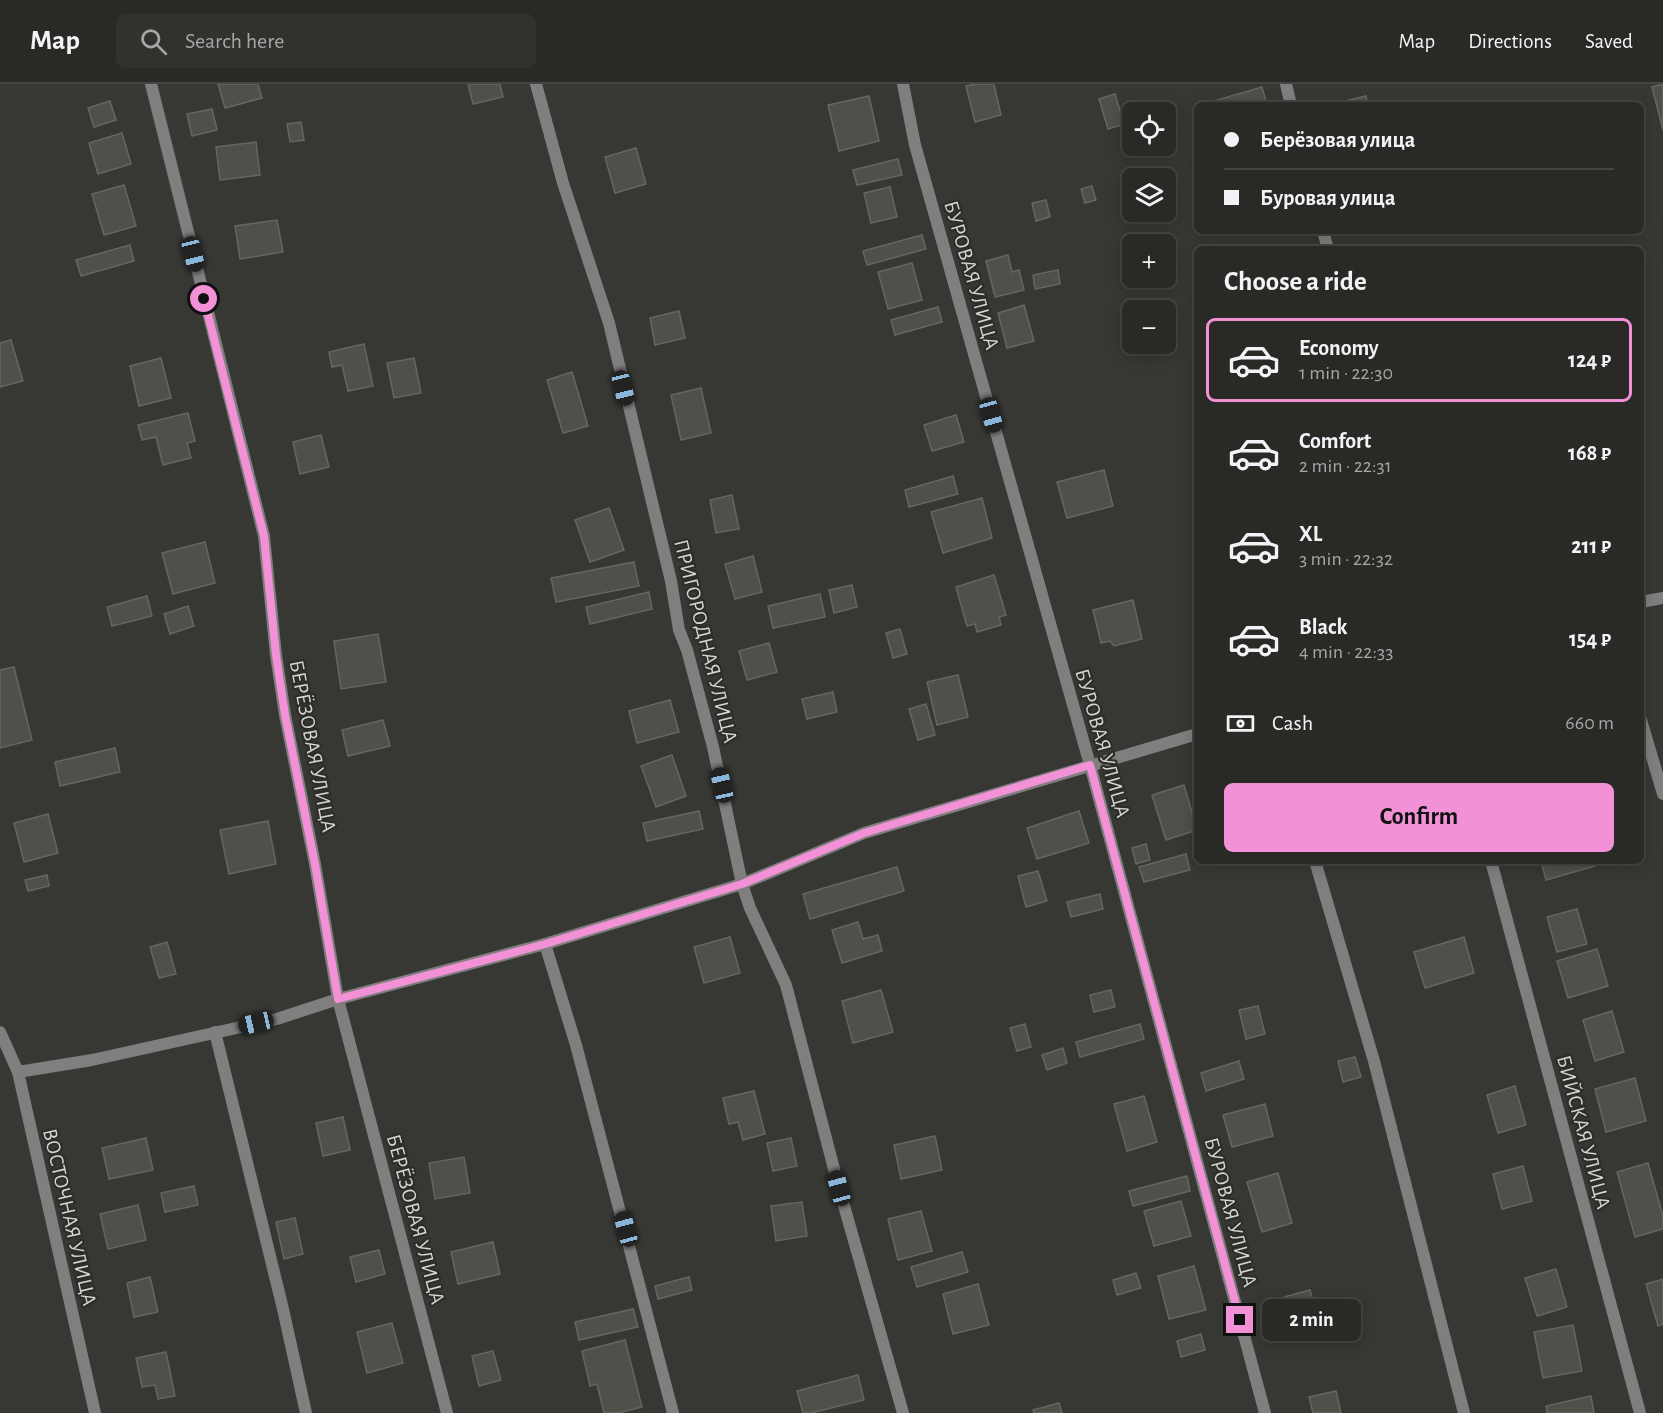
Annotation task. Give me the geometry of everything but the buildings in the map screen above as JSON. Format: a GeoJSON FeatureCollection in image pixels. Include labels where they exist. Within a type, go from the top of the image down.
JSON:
{"type":"FeatureCollection","features":[{"type":"Feature","properties":{"kind":"street","name":"БЕРЁЗОВАЯ УЛИЦА"},"geometry":{"type":"LineString","coordinates":[[150,84],[264,536],[276,655],[285,715],[315,864],[338,999],[447,1413]]}},
{"type":"Feature","properties":{"kind":"street","name":"ПРИГОРОДНАЯ УЛИЦА"},"geometry":{"type":"LineString","coordinates":[[536,84],[563,183],[609,323],[670,581],[679,630],[687,650],[713,747],[742,884],[750,908],[786,985],[839,1188],[903,1413]]}},
{"type":"Feature","properties":{"kind":"street","name":"БУРОВАЯ УЛИЦА"},"geometry":{"type":"LineString","coordinates":[[903,84],[918,156],[1090,765],[1265,1413]]}},
{"type":"Feature","properties":{"kind":"street"},"geometry":{"type":"LineString","coordinates":[[1286,84],[1290,102]]}},
{"type":"Feature","properties":{"kind":"street"},"geometry":{"type":"LineString","coordinates":[[1644,601],[1663,598]]}},
{"type":"Feature","properties":{"kind":"street"},"geometry":{"type":"LineString","coordinates":[[1644,730],[1663,794]]}},
{"type":"Feature","properties":{"kind":"street"},"geometry":{"type":"LineString","coordinates":[[18,1072],[92,1060],[277,1018],[338,999],[545,944],[742,884],[864,833],[1194,735]]}},
{"type":"Feature","properties":{"kind":"street"},"geometry":{"type":"LineString","coordinates":[[1317,864],[1374,1061],[1464,1413]]}},
{"type":"Feature","properties":{"kind":"street","name":"БИЙСКАЯ УЛИЦА"},"geometry":{"type":"LineString","coordinates":[[1492,864],[1640,1413]]}},
{"type":"Feature","properties":{"kind":"street"},"geometry":{"type":"LineString","coordinates":[[545,944],[576,1045],[673,1413]]}},
{"type":"Feature","properties":{"kind":"street","name":"ВОСТОЧНАЯ УЛИЦА"},"geometry":{"type":"LineString","coordinates":[[0,1032],[18,1072],[95,1413]]}},
{"type":"Feature","properties":{"kind":"street"},"geometry":{"type":"LineString","coordinates":[[215,1032],[306,1413]]}},
{"type":"Feature","properties":{"kind":"route"},"geometry":{"type":"LineString","coordinates":[[204,299],[264,536],[276,655],[285,715],[315,864],[338,999],[545,944],[742,884],[864,833],[1090,765],[1240,1320]]}}]}
